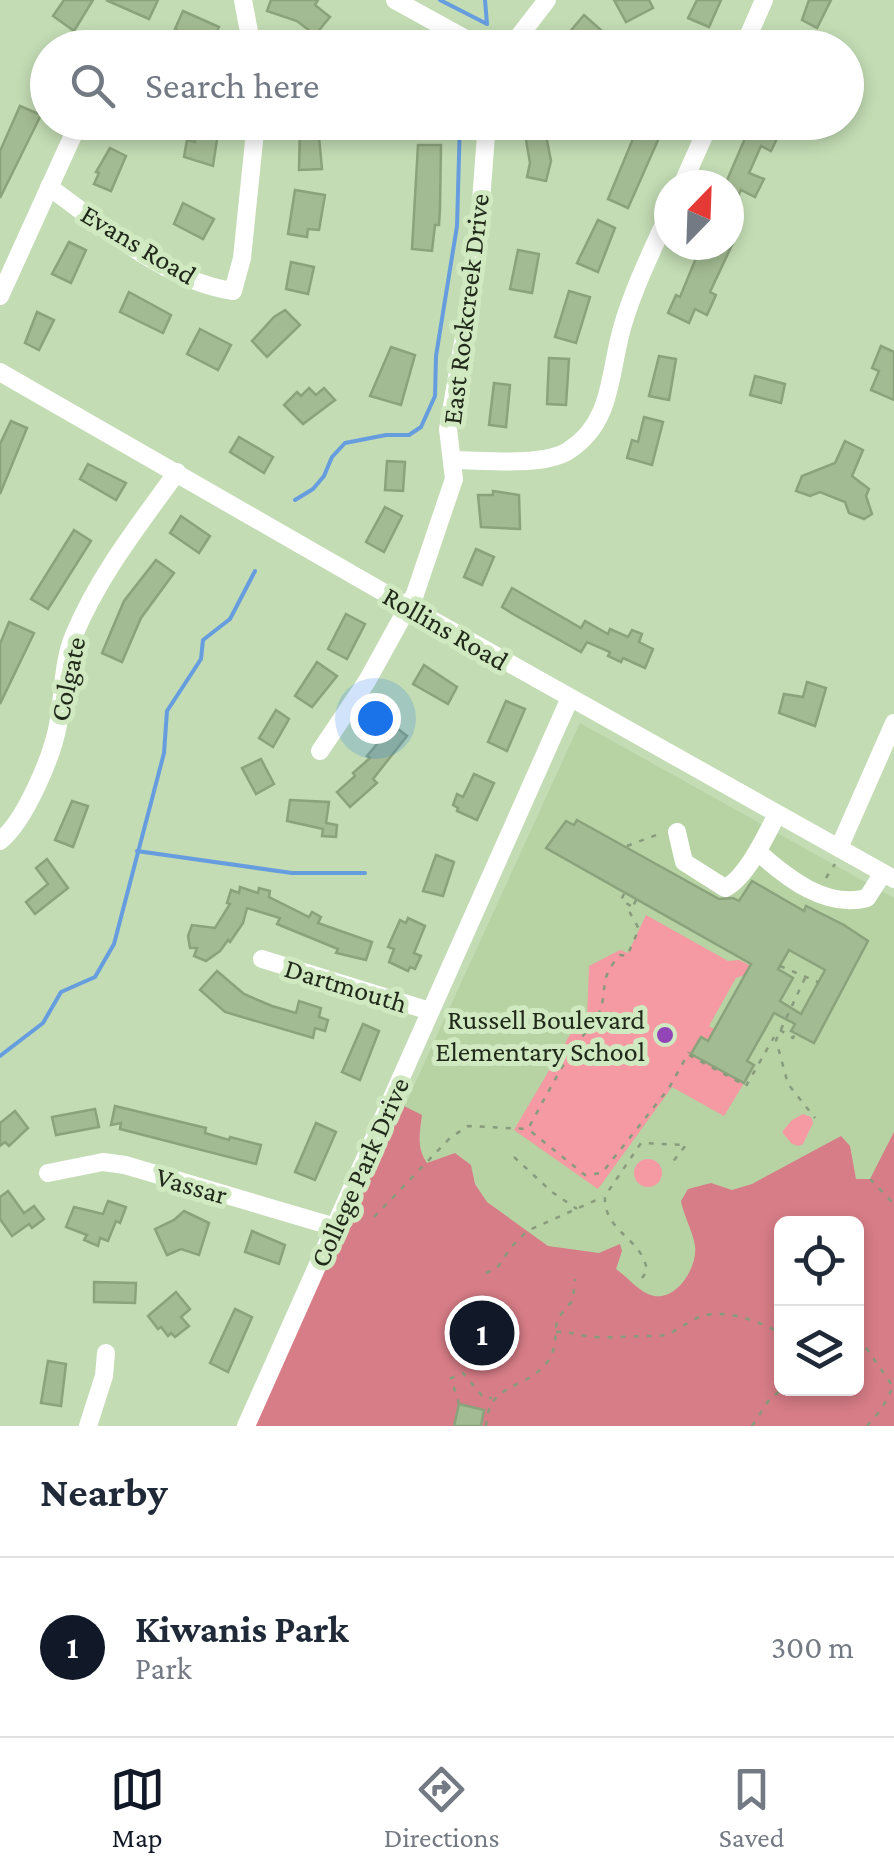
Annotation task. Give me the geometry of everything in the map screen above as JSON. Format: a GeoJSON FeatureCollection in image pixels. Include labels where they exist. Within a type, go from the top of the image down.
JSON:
{"type":"FeatureCollection","features":[{"type":"Feature","properties":{"kind":"street"},"geometry":{"type":"LineString","coordinates":[[243,0],[249,30]]}},
{"type":"Feature","properties":{"kind":"street"},"geometry":{"type":"LineString","coordinates":[[395,0],[449,30]]}},
{"type":"Feature","properties":{"kind":"street"},"geometry":{"type":"LineString","coordinates":[[524,30],[547,0]]}},
{"type":"Feature","properties":{"kind":"street"},"geometry":{"type":"LineString","coordinates":[[751,30],[764,0]]}},
{"type":"Feature","properties":{"kind":"street"},"geometry":{"type":"LineString","coordinates":[[0,296],[71,140]]}},
{"type":"Feature","properties":{"kind":"street","name":"Evans Road"},"geometry":{"type":"LineString","coordinates":[[49,186],[141,251],[212,288],[234,291],[242,258],[254,140]]}},
{"type":"Feature","properties":{"kind":"street","name":"East Rockcreek Drive"},"geometry":{"type":"LineString","coordinates":[[320,751],[368,681],[419,587],[454,479],[448,429],[476,267],[486,140]]}},
{"type":"Feature","properties":{"kind":"street"},"geometry":{"type":"LineString","coordinates":[[689,170],[702,140]]}},
{"type":"Feature","properties":{"kind":"street"},"geometry":{"type":"LineString","coordinates":[[454,460],[547,459],[567,452],[590,433],[606,406],[622,327],[654,250]]}},
{"type":"Feature","properties":{"kind":"street","name":"Rollins Road"},"geometry":{"type":"LineString","coordinates":[[0,372],[777,814],[837,855],[888,876]]}},
{"type":"Feature","properties":{"kind":"street","name":"Colgate"},"geometry":{"type":"LineString","coordinates":[[0,841],[20,818],[51,749],[59,718],[64,666],[92,596],[106,570],[177,472]]}},
{"type":"Feature","properties":{"kind":"street","name":"College Park Drive"},"geometry":{"type":"LineString","coordinates":[[246,1426],[570,698]]}},
{"type":"Feature","properties":{"kind":"street"},"geometry":{"type":"LineString","coordinates":[[837,855],[894,723]]}},
{"type":"Feature","properties":{"kind":"street"},"geometry":{"type":"LineString","coordinates":[[677,832],[684,862],[725,888],[734,884],[758,852],[777,814]]}},
{"type":"Feature","properties":{"kind":"street"},"geometry":{"type":"LineString","coordinates":[[758,852],[778,870],[835,901],[867,898],[888,876]]}},
{"type":"Feature","properties":{"kind":"street","name":"Dartmouth"},"geometry":{"type":"LineString","coordinates":[[262,959],[430,1011]]}},
{"type":"Feature","properties":{"kind":"street","name":"Vassar"},"geometry":{"type":"LineString","coordinates":[[48,1173],[103,1162],[126,1166],[335,1227]]}},
{"type":"Feature","properties":{"kind":"street"},"geometry":{"type":"LineString","coordinates":[[88,1426],[104,1376],[106,1352]]}},
{"type":"Feature","properties":{"kind":"path"},"geometry":{"type":"LineString","coordinates":[[823,884],[837,855]]}},
{"type":"Feature","properties":{"kind":"path"},"geometry":{"type":"LineString","coordinates":[[624,894],[620,900],[632,907]]}},
{"type":"Feature","properties":{"kind":"path"},"geometry":{"type":"LineString","coordinates":[[528,1129],[573,1047],[600,1010],[602,982],[608,968],[620,955],[627,956],[639,929],[631,918],[636,900]]}},
{"type":"Feature","properties":{"kind":"path"},"geometry":{"type":"LineString","coordinates":[[780,966],[818,982]]}},
{"type":"Feature","properties":{"kind":"path"},"geometry":{"type":"LineString","coordinates":[[374,1217],[450,1138],[468,1126],[528,1129],[584,1175],[602,1172],[669,1088],[688,1053],[746,1086],[805,978]]}},
{"type":"Feature","properties":{"kind":"path"},"geometry":{"type":"LineString","coordinates":[[778,1031],[793,1038],[796,1033]]}},
{"type":"Feature","properties":{"kind":"path"},"geometry":{"type":"LineString","coordinates":[[778,1031],[780,1060],[788,1084],[815,1118]]}},
{"type":"Feature","properties":{"kind":"path"},"geometry":{"type":"LineString","coordinates":[[486,1273],[496,1268],[527,1232],[605,1196],[641,1143],[686,1145],[672,1163]]}},
{"type":"Feature","properties":{"kind":"path"},"geometry":{"type":"LineString","coordinates":[[514,1157],[552,1192],[579,1210]]}},
{"type":"Feature","properties":{"kind":"path"},"geometry":{"type":"LineString","coordinates":[[870,1179],[894,1204]]}},
{"type":"Feature","properties":{"kind":"path"},"geometry":{"type":"LineString","coordinates":[[605,1196],[604,1207],[611,1224],[645,1261],[647,1271],[642,1278]]}},
{"type":"Feature","properties":{"kind":"path"},"geometry":{"type":"LineString","coordinates":[[459,1404],[450,1378],[463,1373],[484,1398],[494,1398],[543,1367],[557,1340],[557,1319],[573,1300],[576,1279]]}},
{"type":"Feature","properties":{"kind":"path"},"geometry":{"type":"LineString","coordinates":[[556,1332],[593,1337],[666,1336],[700,1316],[719,1314],[750,1319],[760,1327],[774,1329]]}},
{"type":"Feature","properties":{"kind":"path"},"geometry":{"type":"LineString","coordinates":[[448,1331],[472,1334]]}},
{"type":"Feature","properties":{"kind":"path"},"geometry":{"type":"LineString","coordinates":[[864,1345],[893,1387],[882,1410],[867,1426]]}},
{"type":"Feature","properties":{"kind":"path"},"geometry":{"type":"LineString","coordinates":[[752,1426],[774,1396]]}},
{"type":"Feature","properties":{"kind":"path"},"geometry":{"type":"LineString","coordinates":[[486,1426],[494,1398]]}},
{"type":"Feature","properties":{"kind":"shaded area","name":"Russell Boulevard Elementary School"},"geometry":{"type":"Polygon","coordinates":[[[580,723],[894,898],[894,1196],[864,1218],[774,1216],[774,1385],[374,1173],[580,723]]]}},
{"type":"Feature","properties":{"kind":"shaded area"},"geometry":{"type":"Polygon","coordinates":[[[646,915],[728,961],[739,960],[759,970],[736,978],[709,1026],[714,1029],[709,1040],[700,1036],[692,1054],[744,1083],[724,1116],[672,1087],[598,1189],[514,1130],[574,1028],[587,1019],[589,966],[620,950],[628,953],[646,915]]]}},
{"type":"Feature","properties":{"kind":"shaded area"},"geometry":{"type":"Polygon","coordinates":[[[392,1100],[422,1115],[420,1146],[427,1163],[455,1153],[471,1165],[475,1184],[487,1202],[548,1246],[599,1253],[620,1244],[622,1251],[616,1269],[644,1292],[658,1296],[675,1290],[693,1264],[695,1246],[681,1201],[688,1189],[711,1183],[732,1190],[752,1184],[841,1136],[850,1146],[856,1179],[870,1179],[894,1132],[894,1426],[246,1426],[392,1100]]]}},
{"type":"Feature","properties":{"kind":"shaded area"},"geometry":{"type":"Polygon","coordinates":[[[803,1114],[811,1117],[813,1123],[799,1146],[782,1132],[803,1114]]]}},
{"type":"Feature","properties":{"kind":"shaded area"},"geometry":{"type":"Polygon","coordinates":[[[648,1159],[658,1163],[662,1173],[658,1183],[648,1187],[638,1183],[634,1173],[638,1163],[648,1159]]]}},
{"type":"Feature","properties":{"kind":"building"},"geometry":{"type":"Polygon","coordinates":[[[64,0],[93,0],[75,30],[53,16],[64,0]]]}},
{"type":"Feature","properties":{"kind":"building"},"geometry":{"type":"Polygon","coordinates":[[[106,0],[158,0],[149,19],[106,0]]]}},
{"type":"Feature","properties":{"kind":"building"},"geometry":{"type":"Polygon","coordinates":[[[271,0],[318,0],[315,5],[330,17],[319,30],[309,30],[297,21],[267,11],[271,0]]]}},
{"type":"Feature","properties":{"kind":"building"},"geometry":{"type":"Polygon","coordinates":[[[614,0],[649,0],[653,8],[626,22],[614,0]]]}},
{"type":"Feature","properties":{"kind":"building"},"geometry":{"type":"Polygon","coordinates":[[[697,0],[721,0],[709,27],[688,18],[697,0]]]}},
{"type":"Feature","properties":{"kind":"building"},"geometry":{"type":"Polygon","coordinates":[[[809,0],[831,0],[817,28],[802,20],[809,0]]]}},
{"type":"Feature","properties":{"kind":"building"},"geometry":{"type":"Polygon","coordinates":[[[183,11],[219,27],[218,30],[175,29],[183,11]]]}},
{"type":"Feature","properties":{"kind":"building"},"geometry":{"type":"Polygon","coordinates":[[[584,15],[601,30],[571,30],[584,15]]]}},
{"type":"Feature","properties":{"kind":"building"},"geometry":{"type":"Polygon","coordinates":[[[20,106],[30,110],[30,137],[0,198],[0,151],[20,106]]]}},
{"type":"Feature","properties":{"kind":"building"},"geometry":{"type":"Polygon","coordinates":[[[187,140],[217,140],[213,166],[184,157],[187,140]]]}},
{"type":"Feature","properties":{"kind":"building"},"geometry":{"type":"Polygon","coordinates":[[[300,140],[319,140],[322,169],[299,170],[300,140]]]}},
{"type":"Feature","properties":{"kind":"building"},"geometry":{"type":"Polygon","coordinates":[[[526,140],[547,140],[551,161],[546,181],[527,177],[530,163],[526,140]]]}},
{"type":"Feature","properties":{"kind":"building"},"geometry":{"type":"Polygon","coordinates":[[[633,140],[658,140],[628,208],[608,199],[633,140]]]}},
{"type":"Feature","properties":{"kind":"building"},"geometry":{"type":"Polygon","coordinates":[[[744,140],[776,140],[771,151],[761,146],[749,173],[764,179],[755,197],[744,192],[744,170],[731,170],[744,140]]]}},
{"type":"Feature","properties":{"kind":"building"},"geometry":{"type":"Polygon","coordinates":[[[418,145],[441,145],[439,225],[435,225],[432,251],[412,249],[418,145]]]}},
{"type":"Feature","properties":{"kind":"building"},"geometry":{"type":"Polygon","coordinates":[[[110,148],[126,156],[111,191],[94,184],[99,173],[96,172],[110,148]]]}},
{"type":"Feature","properties":{"kind":"building"},"geometry":{"type":"Polygon","coordinates":[[[295,190],[325,195],[319,230],[308,229],[307,237],[288,234],[295,190]]]}},
{"type":"Feature","properties":{"kind":"building"},"geometry":{"type":"Polygon","coordinates":[[[183,203],[214,219],[203,239],[174,224],[183,203]]]}},
{"type":"Feature","properties":{"kind":"building"},"geometry":{"type":"Polygon","coordinates":[[[598,220],[615,228],[598,272],[577,263],[598,220]]]}},
{"type":"Feature","properties":{"kind":"building"},"geometry":{"type":"Polygon","coordinates":[[[69,242],[86,250],[71,283],[52,274],[69,242]]]}},
{"type":"Feature","properties":{"kind":"building"},"geometry":{"type":"Polygon","coordinates":[[[518,250],[539,254],[532,293],[510,289],[518,250]]]}},
{"type":"Feature","properties":{"kind":"building"},"geometry":{"type":"Polygon","coordinates":[[[695,260],[725,260],[710,292],[716,295],[707,315],[695,309],[689,323],[668,313],[676,295],[680,297],[695,260]]]}},
{"type":"Feature","properties":{"kind":"building"},"geometry":{"type":"Polygon","coordinates":[[[291,262],[314,267],[308,294],[286,289],[291,262]]]}},
{"type":"Feature","properties":{"kind":"building"},"geometry":{"type":"Polygon","coordinates":[[[569,291],[590,297],[576,343],[555,337],[569,291]]]}},
{"type":"Feature","properties":{"kind":"building"},"geometry":{"type":"Polygon","coordinates":[[[129,292],[171,315],[163,333],[120,312],[129,292]]]}},
{"type":"Feature","properties":{"kind":"building"},"geometry":{"type":"Polygon","coordinates":[[[285,310],[300,325],[267,357],[252,341],[285,310]]]}},
{"type":"Feature","properties":{"kind":"building"},"geometry":{"type":"Polygon","coordinates":[[[37,312],[54,320],[39,350],[25,343],[37,312]]]}},
{"type":"Feature","properties":{"kind":"building"},"geometry":{"type":"Polygon","coordinates":[[[200,329],[231,345],[218,370],[187,354],[200,329]]]}},
{"type":"Feature","properties":{"kind":"building"},"geometry":{"type":"Polygon","coordinates":[[[881,346],[894,352],[894,400],[871,390],[879,371],[872,368],[881,346]]]}},
{"type":"Feature","properties":{"kind":"building"},"geometry":{"type":"Polygon","coordinates":[[[391,347],[415,355],[401,405],[370,396],[391,347]]]}},
{"type":"Feature","properties":{"kind":"building"},"geometry":{"type":"Polygon","coordinates":[[[659,356],[676,359],[669,400],[649,396],[659,356]]]}},
{"type":"Feature","properties":{"kind":"building"},"geometry":{"type":"Polygon","coordinates":[[[549,358],[569,359],[566,405],[547,404],[549,358]]]}},
{"type":"Feature","properties":{"kind":"building"},"geometry":{"type":"Polygon","coordinates":[[[755,376],[785,384],[781,403],[750,395],[755,376]]]}},
{"type":"Feature","properties":{"kind":"building"},"geometry":{"type":"Polygon","coordinates":[[[494,383],[510,385],[506,427],[489,425],[494,383]]]}},
{"type":"Feature","properties":{"kind":"building"},"geometry":{"type":"Polygon","coordinates":[[[309,388],[316,395],[324,388],[335,400],[303,424],[284,405],[297,392],[301,396],[309,388]]]}},
{"type":"Feature","properties":{"kind":"building"},"geometry":{"type":"Polygon","coordinates":[[[644,417],[663,422],[652,465],[627,458],[632,440],[638,442],[644,417]]]}},
{"type":"Feature","properties":{"kind":"building"},"geometry":{"type":"Polygon","coordinates":[[[11,421],[27,428],[0,494],[0,444],[11,421]]]}},
{"type":"Feature","properties":{"kind":"building"},"geometry":{"type":"Polygon","coordinates":[[[239,437],[273,457],[264,473],[230,452],[239,437]]]}},
{"type":"Feature","properties":{"kind":"building"},"geometry":{"type":"Polygon","coordinates":[[[845,441],[863,450],[852,476],[869,489],[866,496],[872,514],[864,519],[849,513],[845,502],[820,492],[810,496],[796,491],[802,476],[835,463],[845,441]]]}},
{"type":"Feature","properties":{"kind":"building"},"geometry":{"type":"Polygon","coordinates":[[[387,461],[405,462],[403,491],[385,490],[387,461]]]}},
{"type":"Feature","properties":{"kind":"building"},"geometry":{"type":"Polygon","coordinates":[[[88,464],[126,483],[116,500],[80,479],[88,464]]]}},
{"type":"Feature","properties":{"kind":"building"},"geometry":{"type":"Polygon","coordinates":[[[493,491],[519,495],[520,529],[481,527],[478,495],[493,495],[493,491]]]}},
{"type":"Feature","properties":{"kind":"building"},"geometry":{"type":"Polygon","coordinates":[[[385,507],[402,516],[384,552],[366,542],[385,507]]]}},
{"type":"Feature","properties":{"kind":"building"},"geometry":{"type":"Polygon","coordinates":[[[181,516],[210,536],[199,553],[170,533],[181,516]]]}},
{"type":"Feature","properties":{"kind":"building"},"geometry":{"type":"Polygon","coordinates":[[[74,530],[91,541],[48,609],[31,599],[74,530]]]}},
{"type":"Feature","properties":{"kind":"building"},"geometry":{"type":"Polygon","coordinates":[[[476,549],[494,557],[482,585],[464,577],[476,549]]]}},
{"type":"Feature","properties":{"kind":"building"},"geometry":{"type":"Polygon","coordinates":[[[156,560],[174,573],[141,618],[122,662],[102,653],[124,601],[156,560]]]}},
{"type":"Feature","properties":{"kind":"building"},"geometry":{"type":"Polygon","coordinates":[[[512,588],[581,628],[585,621],[608,634],[610,629],[628,637],[632,630],[642,634],[639,642],[653,649],[645,668],[623,658],[621,662],[608,656],[610,652],[587,642],[581,652],[513,614],[502,607],[512,588]]]}},
{"type":"Feature","properties":{"kind":"building"},"geometry":{"type":"Polygon","coordinates":[[[346,614],[365,624],[347,659],[328,649],[346,614]]]}},
{"type":"Feature","properties":{"kind":"building"},"geometry":{"type":"Polygon","coordinates":[[[9,622],[34,633],[0,704],[0,644],[9,622]]]}},
{"type":"Feature","properties":{"kind":"building"},"geometry":{"type":"Polygon","coordinates":[[[317,662],[337,676],[312,707],[295,696],[317,662]]]}},
{"type":"Feature","properties":{"kind":"building"},"geometry":{"type":"Polygon","coordinates":[[[424,665],[457,687],[448,704],[413,684],[424,665]]]}},
{"type":"Feature","properties":{"kind":"building"},"geometry":{"type":"Polygon","coordinates":[[[807,682],[826,688],[815,726],[779,713],[784,694],[803,697],[807,682]]]}},
{"type":"Feature","properties":{"kind":"building"},"geometry":{"type":"Polygon","coordinates":[[[506,701],[525,709],[507,751],[488,742],[506,701]]]}},
{"type":"Feature","properties":{"kind":"building"},"geometry":{"type":"Polygon","coordinates":[[[276,710],[289,719],[273,747],[259,738],[276,710]]]}},
{"type":"Feature","properties":{"kind":"building"},"geometry":{"type":"Polygon","coordinates":[[[393,725],[407,736],[373,779],[377,783],[350,807],[337,792],[355,776],[353,773],[370,758],[367,756],[393,725]]]}},
{"type":"Feature","properties":{"kind":"building"},"geometry":{"type":"Polygon","coordinates":[[[261,759],[274,784],[256,794],[242,768],[261,759]]]}},
{"type":"Feature","properties":{"kind":"building"},"geometry":{"type":"Polygon","coordinates":[[[474,774],[494,783],[477,820],[453,805],[457,794],[463,797],[474,774]]]}},
{"type":"Feature","properties":{"kind":"building"},"geometry":{"type":"Polygon","coordinates":[[[290,800],[329,802],[326,823],[337,825],[336,837],[322,836],[323,829],[287,821],[290,800]]]}},
{"type":"Feature","properties":{"kind":"building"},"geometry":{"type":"Polygon","coordinates":[[[72,801],[88,806],[73,847],[55,840],[72,801]]]}},
{"type":"Feature","properties":{"kind":"building","name":"Russell Boulevard Elementary School"},"geometry":{"type":"Polygon","coordinates":[[[577,820],[719,899],[739,901],[752,881],[804,911],[806,906],[844,925],[868,941],[814,1043],[791,1031],[795,1024],[774,1013],[747,1061],[754,1065],[744,1083],[691,1054],[701,1037],[708,1041],[751,964],[546,848],[566,821],[574,825],[577,820]],[[789,950],[778,969],[793,978],[780,1001],[801,1014],[825,970],[789,950]]]}},
{"type":"Feature","properties":{"kind":"building"},"geometry":{"type":"Polygon","coordinates":[[[436,855],[454,862],[443,896],[423,891],[436,855]]]}},
{"type":"Feature","properties":{"kind":"building"},"geometry":{"type":"Polygon","coordinates":[[[47,859],[68,888],[35,914],[26,902],[48,884],[36,868],[47,859]]]}},
{"type":"Feature","properties":{"kind":"building"},"geometry":{"type":"Polygon","coordinates":[[[240,887],[258,893],[259,888],[270,891],[269,897],[309,917],[312,912],[321,917],[318,923],[372,942],[366,960],[336,953],[338,949],[277,924],[280,918],[247,908],[243,923],[230,942],[206,961],[194,956],[197,948],[190,948],[188,936],[192,925],[215,928],[230,904],[227,903],[231,890],[239,893],[240,887]]]}},
{"type":"Feature","properties":{"kind":"building"},"geometry":{"type":"Polygon","coordinates":[[[408,918],[425,926],[414,953],[421,956],[415,969],[410,967],[408,971],[389,962],[394,949],[388,947],[400,920],[406,923],[408,918]]]}},
{"type":"Feature","properties":{"kind":"building"},"geometry":{"type":"Polygon","coordinates":[[[217,971],[244,994],[272,1006],[296,1013],[299,1001],[321,1008],[319,1017],[328,1020],[325,1031],[315,1028],[313,1038],[225,1012],[200,990],[217,971]]]}},
{"type":"Feature","properties":{"kind":"building"},"geometry":{"type":"Polygon","coordinates":[[[363,1024],[379,1031],[360,1080],[342,1072],[363,1024]]]}},
{"type":"Feature","properties":{"kind":"building"},"geometry":{"type":"Polygon","coordinates":[[[115,1106],[206,1128],[205,1133],[229,1140],[230,1137],[261,1145],[256,1164],[120,1129],[121,1123],[111,1125],[115,1106]]]}},
{"type":"Feature","properties":{"kind":"building"},"geometry":{"type":"Polygon","coordinates":[[[95,1109],[99,1127],[56,1135],[52,1117],[95,1109]]]}},
{"type":"Feature","properties":{"kind":"building"},"geometry":{"type":"Polygon","coordinates":[[[15,1111],[28,1128],[9,1146],[5,1142],[0,1146],[0,1123],[15,1111]]]}},
{"type":"Feature","properties":{"kind":"building"},"geometry":{"type":"Polygon","coordinates":[[[316,1123],[336,1132],[315,1180],[295,1172],[316,1123]]]}},
{"type":"Feature","properties":{"kind":"building"},"geometry":{"type":"Polygon","coordinates":[[[8,1191],[24,1213],[34,1206],[44,1219],[12,1236],[0,1219],[0,1197],[8,1191]]]}},
{"type":"Feature","properties":{"kind":"building"},"geometry":{"type":"Polygon","coordinates":[[[108,1201],[126,1207],[108,1241],[100,1238],[98,1246],[84,1240],[87,1235],[66,1227],[74,1207],[103,1214],[108,1201]]]}},
{"type":"Feature","properties":{"kind":"building"},"geometry":{"type":"Polygon","coordinates":[[[184,1211],[209,1223],[199,1255],[181,1249],[167,1255],[155,1229],[184,1211]]]}},
{"type":"Feature","properties":{"kind":"building"},"geometry":{"type":"Polygon","coordinates":[[[252,1231],[285,1245],[279,1264],[245,1252],[252,1231]]]}},
{"type":"Feature","properties":{"kind":"building"},"geometry":{"type":"Polygon","coordinates":[[[94,1282],[136,1283],[135,1303],[94,1302],[94,1282]]]}},
{"type":"Feature","properties":{"kind":"building"},"geometry":{"type":"Polygon","coordinates":[[[176,1292],[190,1309],[181,1317],[189,1326],[175,1337],[171,1333],[168,1336],[161,1327],[158,1329],[148,1316],[176,1292]]]}},
{"type":"Feature","properties":{"kind":"building"},"geometry":{"type":"Polygon","coordinates":[[[235,1309],[252,1317],[228,1372],[210,1363],[235,1309]]]}},
{"type":"Feature","properties":{"kind":"building"},"geometry":{"type":"Polygon","coordinates":[[[48,1361],[66,1364],[61,1406],[41,1403],[48,1361]]]}},
{"type":"Feature","properties":{"kind":"building"},"geometry":{"type":"Polygon","coordinates":[[[459,1404],[484,1410],[481,1426],[454,1426],[459,1404]]]}},
{"type":"Feature","properties":{"kind":"waterway"},"geometry":{"type":"LineString","coordinates":[[440,0],[487,24],[485,0]]}},
{"type":"Feature","properties":{"kind":"waterway"},"geometry":{"type":"LineString","coordinates":[[295,500],[313,489],[345,443],[409,435],[421,427],[435,396],[436,356],[457,226],[459,140]]}},
{"type":"Feature","properties":{"kind":"waterway"},"geometry":{"type":"LineString","coordinates":[[0,1056],[43,1023],[61,992],[95,977],[114,944],[164,753],[167,711],[201,659],[203,640],[230,619],[255,571]]}},
{"type":"Feature","properties":{"kind":"waterway"},"geometry":{"type":"LineString","coordinates":[[137,851],[292,873],[365,873]]}},
{"type":"Feature","properties":{"kind":"place","name":"Russell Boulevard Elementary School"},"geometry":{"type":"Point","coordinates":[665,1035]}},
{"type":"Feature","properties":{"kind":"place","name":"Kiwanis Park"},"geometry":{"type":"Point","coordinates":[482,1333]}}]}
